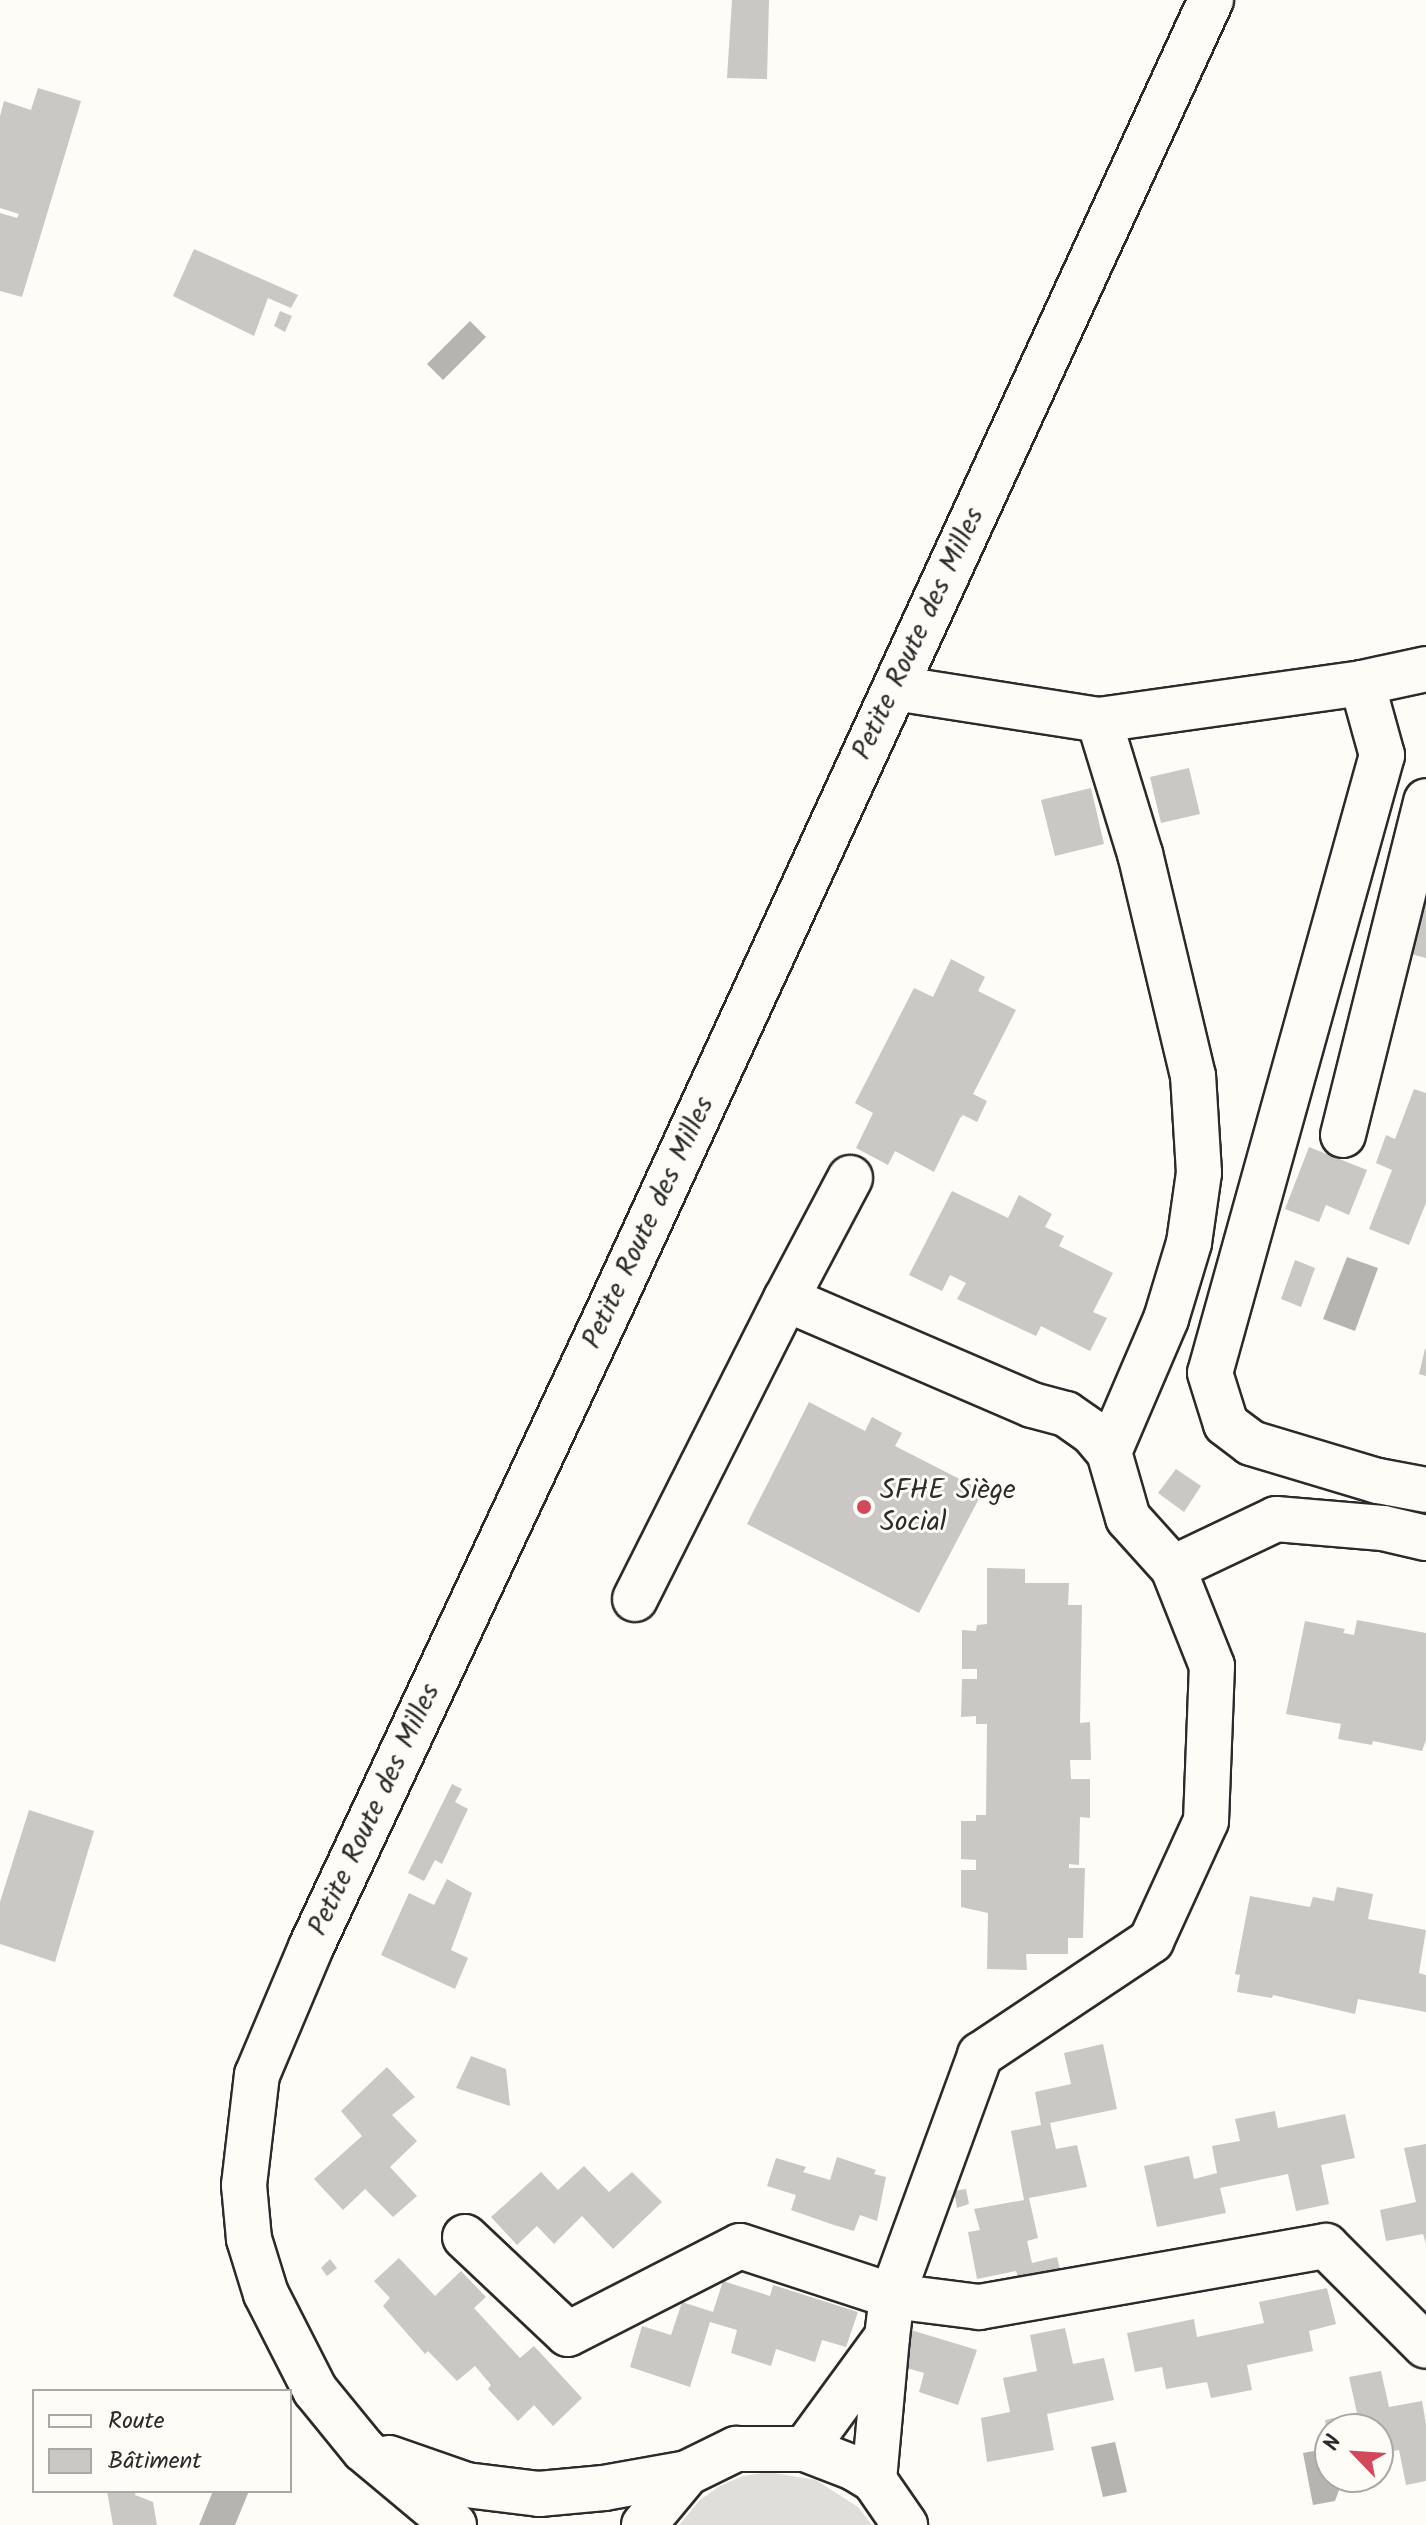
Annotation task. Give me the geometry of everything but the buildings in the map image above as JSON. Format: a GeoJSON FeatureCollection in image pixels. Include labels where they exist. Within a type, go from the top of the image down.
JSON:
{"type":"FeatureCollection","features":[{"type":"Feature","properties":{"kind":"street","name":"Petite Route des Milles"},"geometry":{"type":"LineString","coordinates":[[454,2525],[364,2450],[315,2390],[266,2294],[249,2239],[244,2185],[257,2075],[311,1947],[1211,0]]}},
{"type":"Feature","properties":{"kind":"street"},"geometry":{"type":"LineString","coordinates":[[895,688],[1099,720],[1362,683],[1426,669]]}},
{"type":"Feature","properties":{"kind":"street"},"geometry":{"type":"LineString","coordinates":[[1362,683],[1382,755],[1210,1373],[1226,1424],[1251,1443],[1378,1481],[1426,1490]]}},
{"type":"Feature","properties":{"kind":"street"},"geometry":{"type":"LineString","coordinates":[[1099,720],[1140,854],[1193,1076],[1199,1173],[1189,1243],[1166,1319],[1109,1452]]}},
{"type":"Feature","properties":{"kind":"street"},"geometry":{"type":"LineString","coordinates":[[1343,1135],[1426,801]]}},
{"type":"Feature","properties":{"kind":"street"},"geometry":{"type":"LineString","coordinates":[[635,1599],[850,1178]]}},
{"type":"Feature","properties":{"kind":"street"},"geometry":{"type":"LineString","coordinates":[[786,1299],[1032,1405],[1066,1414],[1092,1432],[1109,1452],[1128,1518],[1173,1568],[1212,1666],[1206,1821],[1151,1941],[980,2055],[889,2316],[805,2449]]}},
{"type":"Feature","properties":{"kind":"street"},"geometry":{"type":"LineString","coordinates":[[1173,1568],[1276,1519],[1383,1528],[1426,1538]]}},
{"type":"Feature","properties":{"kind":"street"},"geometry":{"type":"LineString","coordinates":[[465,2237],[568,2334],[740,2246],[889,2316],[979,2307],[1326,2246],[1426,2346]]}},
{"type":"Feature","properties":{"kind":"street"},"geometry":{"type":"LineString","coordinates":[[874,2480],[889,2316]]}},
{"type":"Feature","properties":{"kind":"street"},"geometry":{"type":"LineString","coordinates":[[364,2450],[466,2485],[539,2494],[604,2488],[687,2473],[736,2449],[805,2449],[854,2468],[874,2480],[907,2523]]}},
{"type":"Feature","properties":{"kind":"street"},"geometry":{"type":"LineString","coordinates":[[644,2525],[687,2473]]}},
{"type":"Feature","properties":{"kind":"shaded area"},"geometry":{"type":"Polygon","coordinates":[[[470,321],[486,337],[443,380],[427,364],[470,321]]]}},
{"type":"Feature","properties":{"kind":"shaded area"},"geometry":{"type":"Polygon","coordinates":[[[1347,1257],[1378,1268],[1355,1331],[1323,1319],[1347,1257]]]}},
{"type":"Feature","properties":{"kind":"shaded area"},"geometry":{"type":"Polygon","coordinates":[[[1115,2442],[1127,2492],[1103,2497],[1091,2447],[1115,2442]]]}},
{"type":"Feature","properties":{"kind":"shaded area"},"geometry":{"type":"Polygon","coordinates":[[[1314,2451],[1314,2493],[1338,2493],[1335,2501],[1313,2505],[1303,2453],[1314,2451]]]}},
{"type":"Feature","properties":{"kind":"shaded area"},"geometry":{"type":"Polygon","coordinates":[[[768,2472],[816,2480],[858,2507],[872,2525],[679,2525],[700,2500],[720,2486],[743,2476],[768,2472]]]}},
{"type":"Feature","properties":{"kind":"shaded area"},"geometry":{"type":"Polygon","coordinates":[[[212,2493],[248,2493],[235,2525],[199,2525],[212,2493]]]}},
{"type":"Feature","properties":{"kind":"place","name":"SFHE Siège Social"},"geometry":{"type":"Point","coordinates":[864,1507]}}]}
